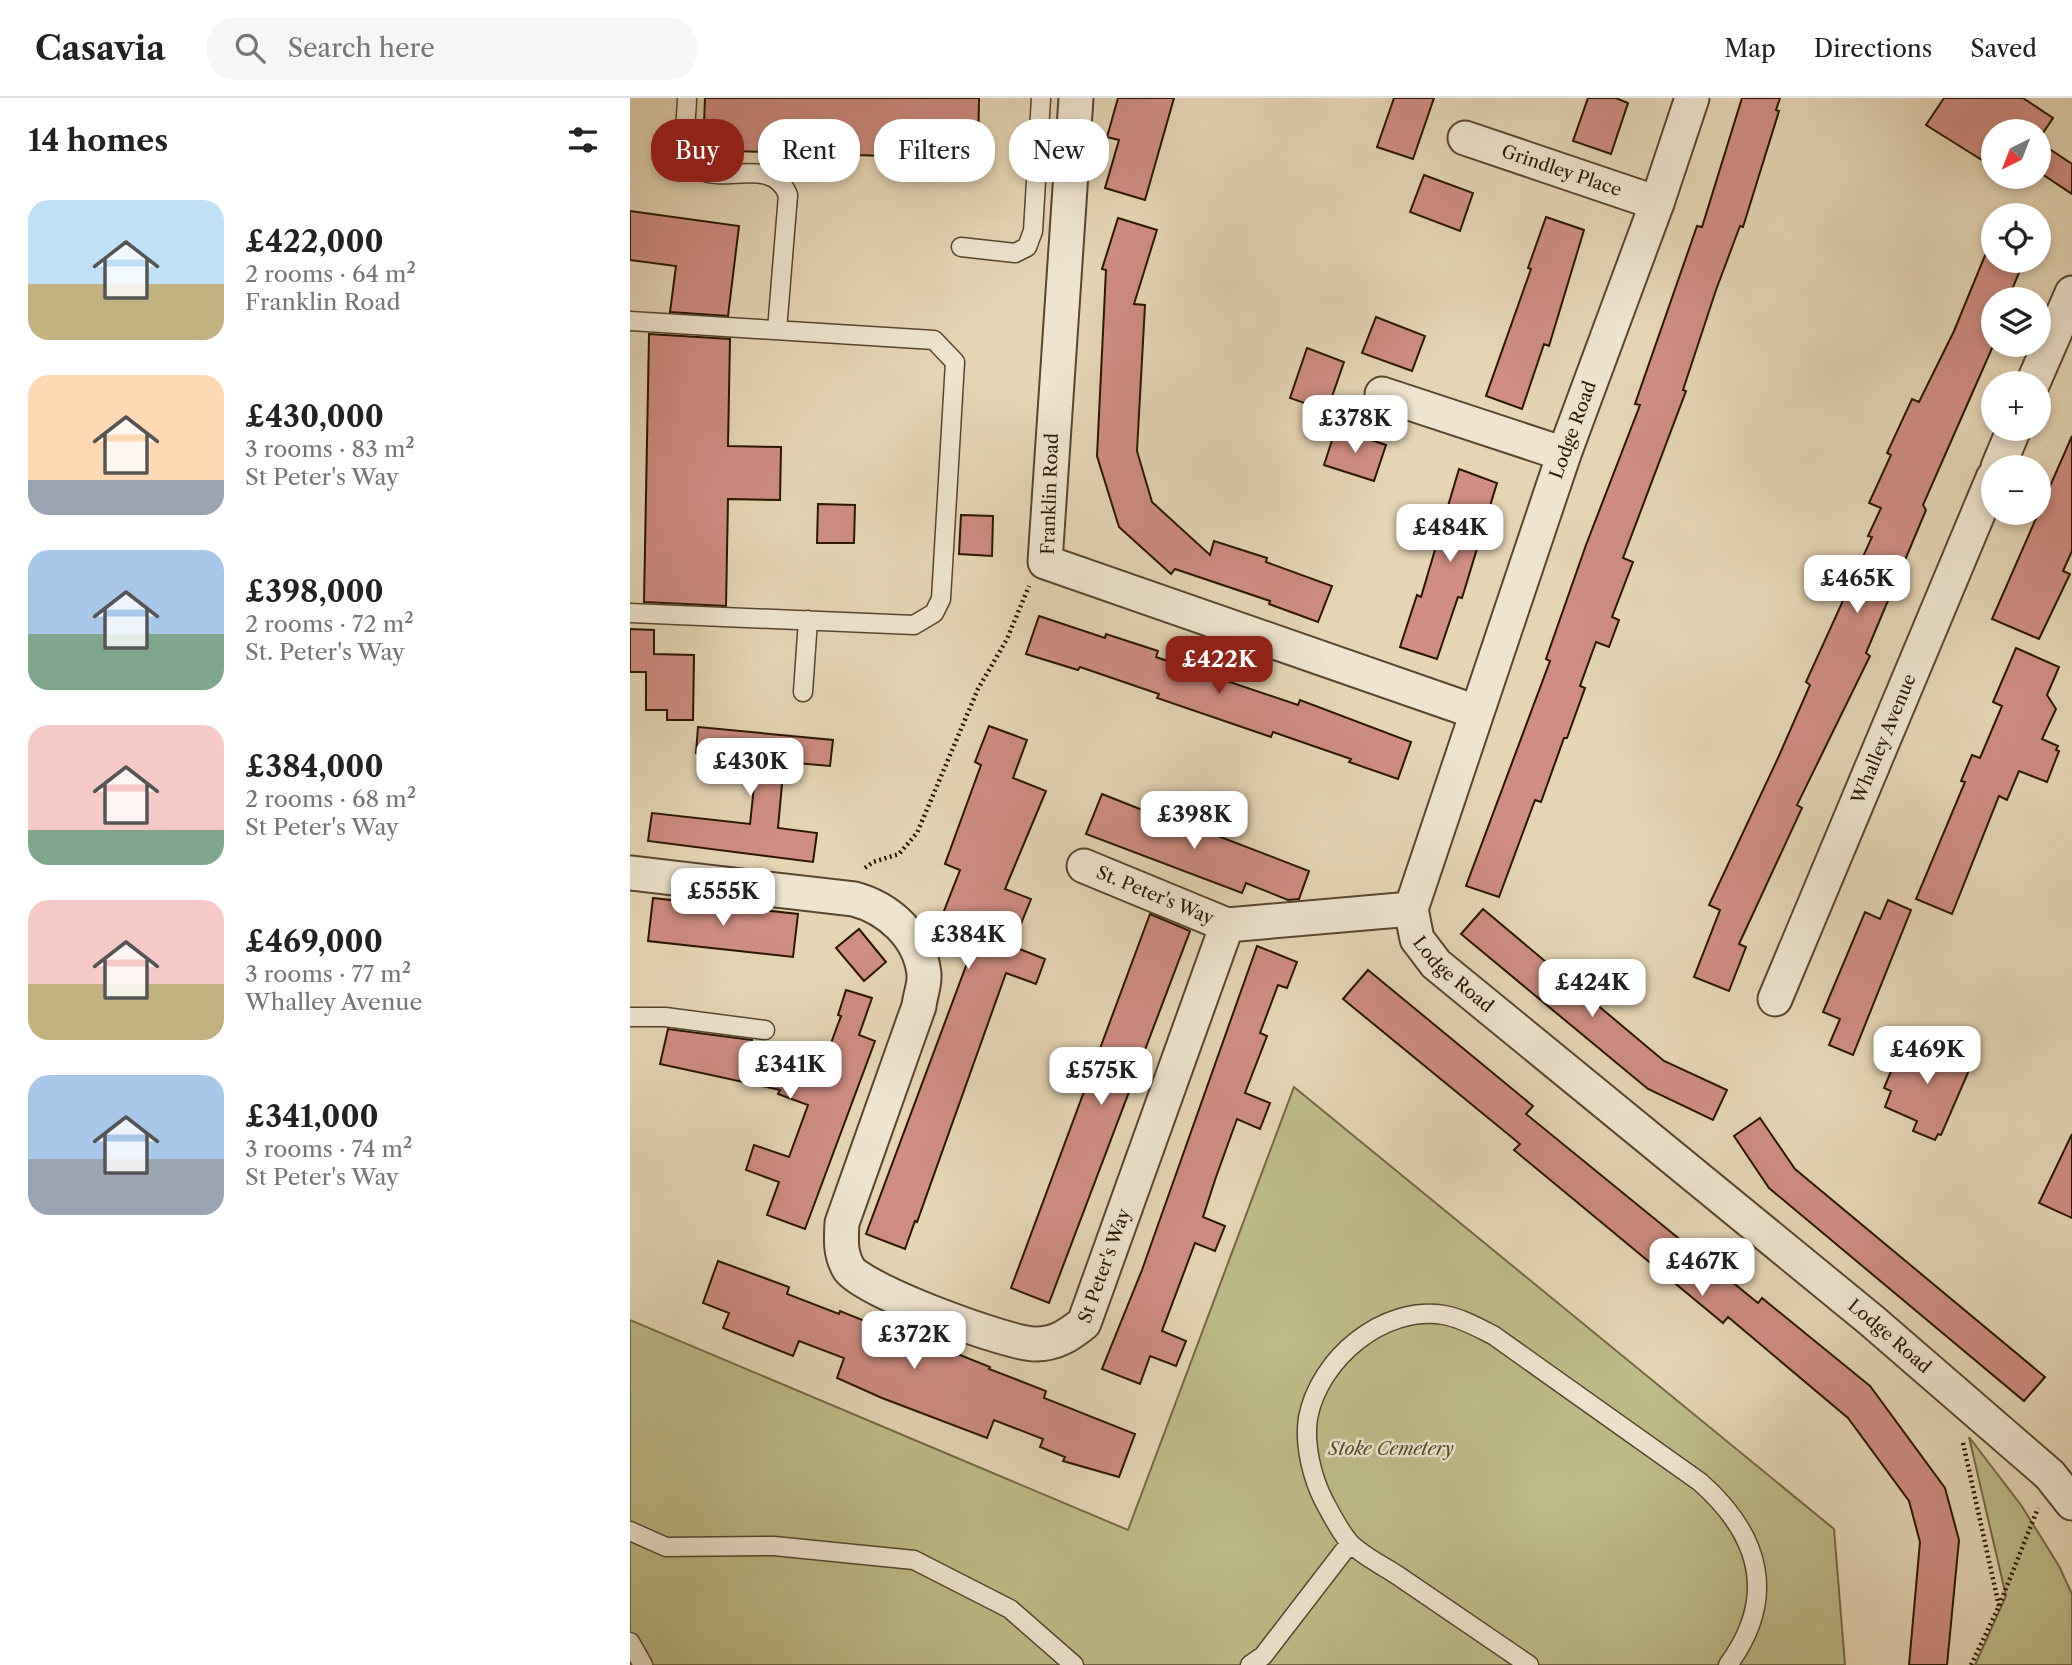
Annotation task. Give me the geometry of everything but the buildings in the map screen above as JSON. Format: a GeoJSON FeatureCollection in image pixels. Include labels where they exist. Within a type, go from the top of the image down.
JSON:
{"type":"FeatureCollection","features":[{"type":"Feature","properties":{"kind":"street","name":"Franklin Road"},"geometry":{"type":"LineString","coordinates":[[1076,98],[1045,562],[1476,712]]}},
{"type":"Feature","properties":{"kind":"street","name":"Lodge Road"},"geometry":{"type":"LineString","coordinates":[[1692,98],[1657,203],[1564,454],[1411,909],[1417,939],[1436,964],[1871,1321],[2050,1475],[2072,1503]]}},
{"type":"Feature","properties":{"kind":"street","name":"Grindley Place"},"geometry":{"type":"LineString","coordinates":[[1465,138],[1657,203]]}},
{"type":"Feature","properties":{"kind":"street"},"geometry":{"type":"LineString","coordinates":[[2038,371],[2072,293]]}},
{"type":"Feature","properties":{"kind":"street"},"geometry":{"type":"LineString","coordinates":[[1382,394],[1564,454]]}},
{"type":"Feature","properties":{"kind":"street","name":"Whalley Avenue"},"geometry":{"type":"LineString","coordinates":[[1774,999],[1981,507]]}},
{"type":"Feature","properties":{"kind":"street","name":"St. Peter's Way"},"geometry":{"type":"LineString","coordinates":[[1084,866],[1227,925]]}},
{"type":"Feature","properties":{"kind":"street","name":"St Peter's Way"},"geometry":{"type":"LineString","coordinates":[[630,873],[854,899],[875,904],[902,926],[916,947],[924,975],[919,1006],[842,1223],[840,1248],[850,1271],[870,1287],[1011,1342],[1038,1345],[1065,1339],[1084,1323],[1227,925]]}},
{"type":"Feature","properties":{"kind":"street"},"geometry":{"type":"LineString","coordinates":[[1227,925],[1411,909]]}},
{"type":"Feature","properties":{"kind":"lane"},"geometry":{"type":"LineString","coordinates":[[687,98],[686,147],[692,162],[707,174],[769,174],[782,181],[788,195],[776,330]]}},
{"type":"Feature","properties":{"kind":"lane"},"geometry":{"type":"LineString","coordinates":[[961,247],[1015,253],[1027,247],[1033,231],[1041,98]]}},
{"type":"Feature","properties":{"kind":"lane"},"geometry":{"type":"LineString","coordinates":[[630,321],[934,340],[955,362],[941,599],[934,612],[914,625],[630,613]]}},
{"type":"Feature","properties":{"kind":"lane"},"geometry":{"type":"LineString","coordinates":[[803,692],[808,620]]}},
{"type":"Feature","properties":{"kind":"lane"},"geometry":{"type":"LineString","coordinates":[[630,1017],[665,1017],[765,1030]]}},
{"type":"Feature","properties":{"kind":"lane"},"geometry":{"type":"LineString","coordinates":[[1529,1665],[1350,1543],[1322,1499],[1308,1447],[1308,1418],[1321,1384],[1338,1358],[1357,1340],[1386,1324],[1411,1315],[1443,1315],[1471,1323],[1493,1335],[1679,1466],[1725,1504],[1745,1534],[1755,1562],[1758,1587],[1745,1640],[1728,1665]]}},
{"type":"Feature","properties":{"kind":"lane"},"geometry":{"type":"LineString","coordinates":[[630,1531],[666,1547],[774,1546],[914,1560],[1010,1609],[1074,1665]]}},
{"type":"Feature","properties":{"kind":"lane"},"geometry":{"type":"LineString","coordinates":[[1250,1665],[1263,1656],[1350,1543]]}},
{"type":"Feature","properties":{"kind":"lane"},"geometry":{"type":"LineString","coordinates":[[630,1642],[643,1665]]}},
{"type":"Feature","properties":{"kind":"path"},"geometry":{"type":"LineString","coordinates":[[854,899],[862,871],[873,862],[899,854],[917,833],[978,689],[1007,639],[1023,594],[1045,562]]}},
{"type":"Feature","properties":{"kind":"path"},"geometry":{"type":"LineString","coordinates":[[1961,1399],[1962,1436],[1999,1606]]}},
{"type":"Feature","properties":{"kind":"path"},"geometry":{"type":"LineString","coordinates":[[1971,1665],[1999,1606],[2050,1475]]}},
{"type":"Feature","properties":{"kind":"green space","name":"Stoke Cemetery"},"geometry":{"type":"Polygon","coordinates":[[[1294,1087],[1834,1529],[1845,1665],[630,1665],[630,1320],[1128,1530],[1294,1087]]]}},
{"type":"Feature","properties":{"kind":"green space"},"geometry":{"type":"Polygon","coordinates":[[[1969,1437],[2021,1505],[2059,1566],[2072,1594],[2072,1665],[1975,1665],[2006,1596],[1969,1437]]]}}]}
